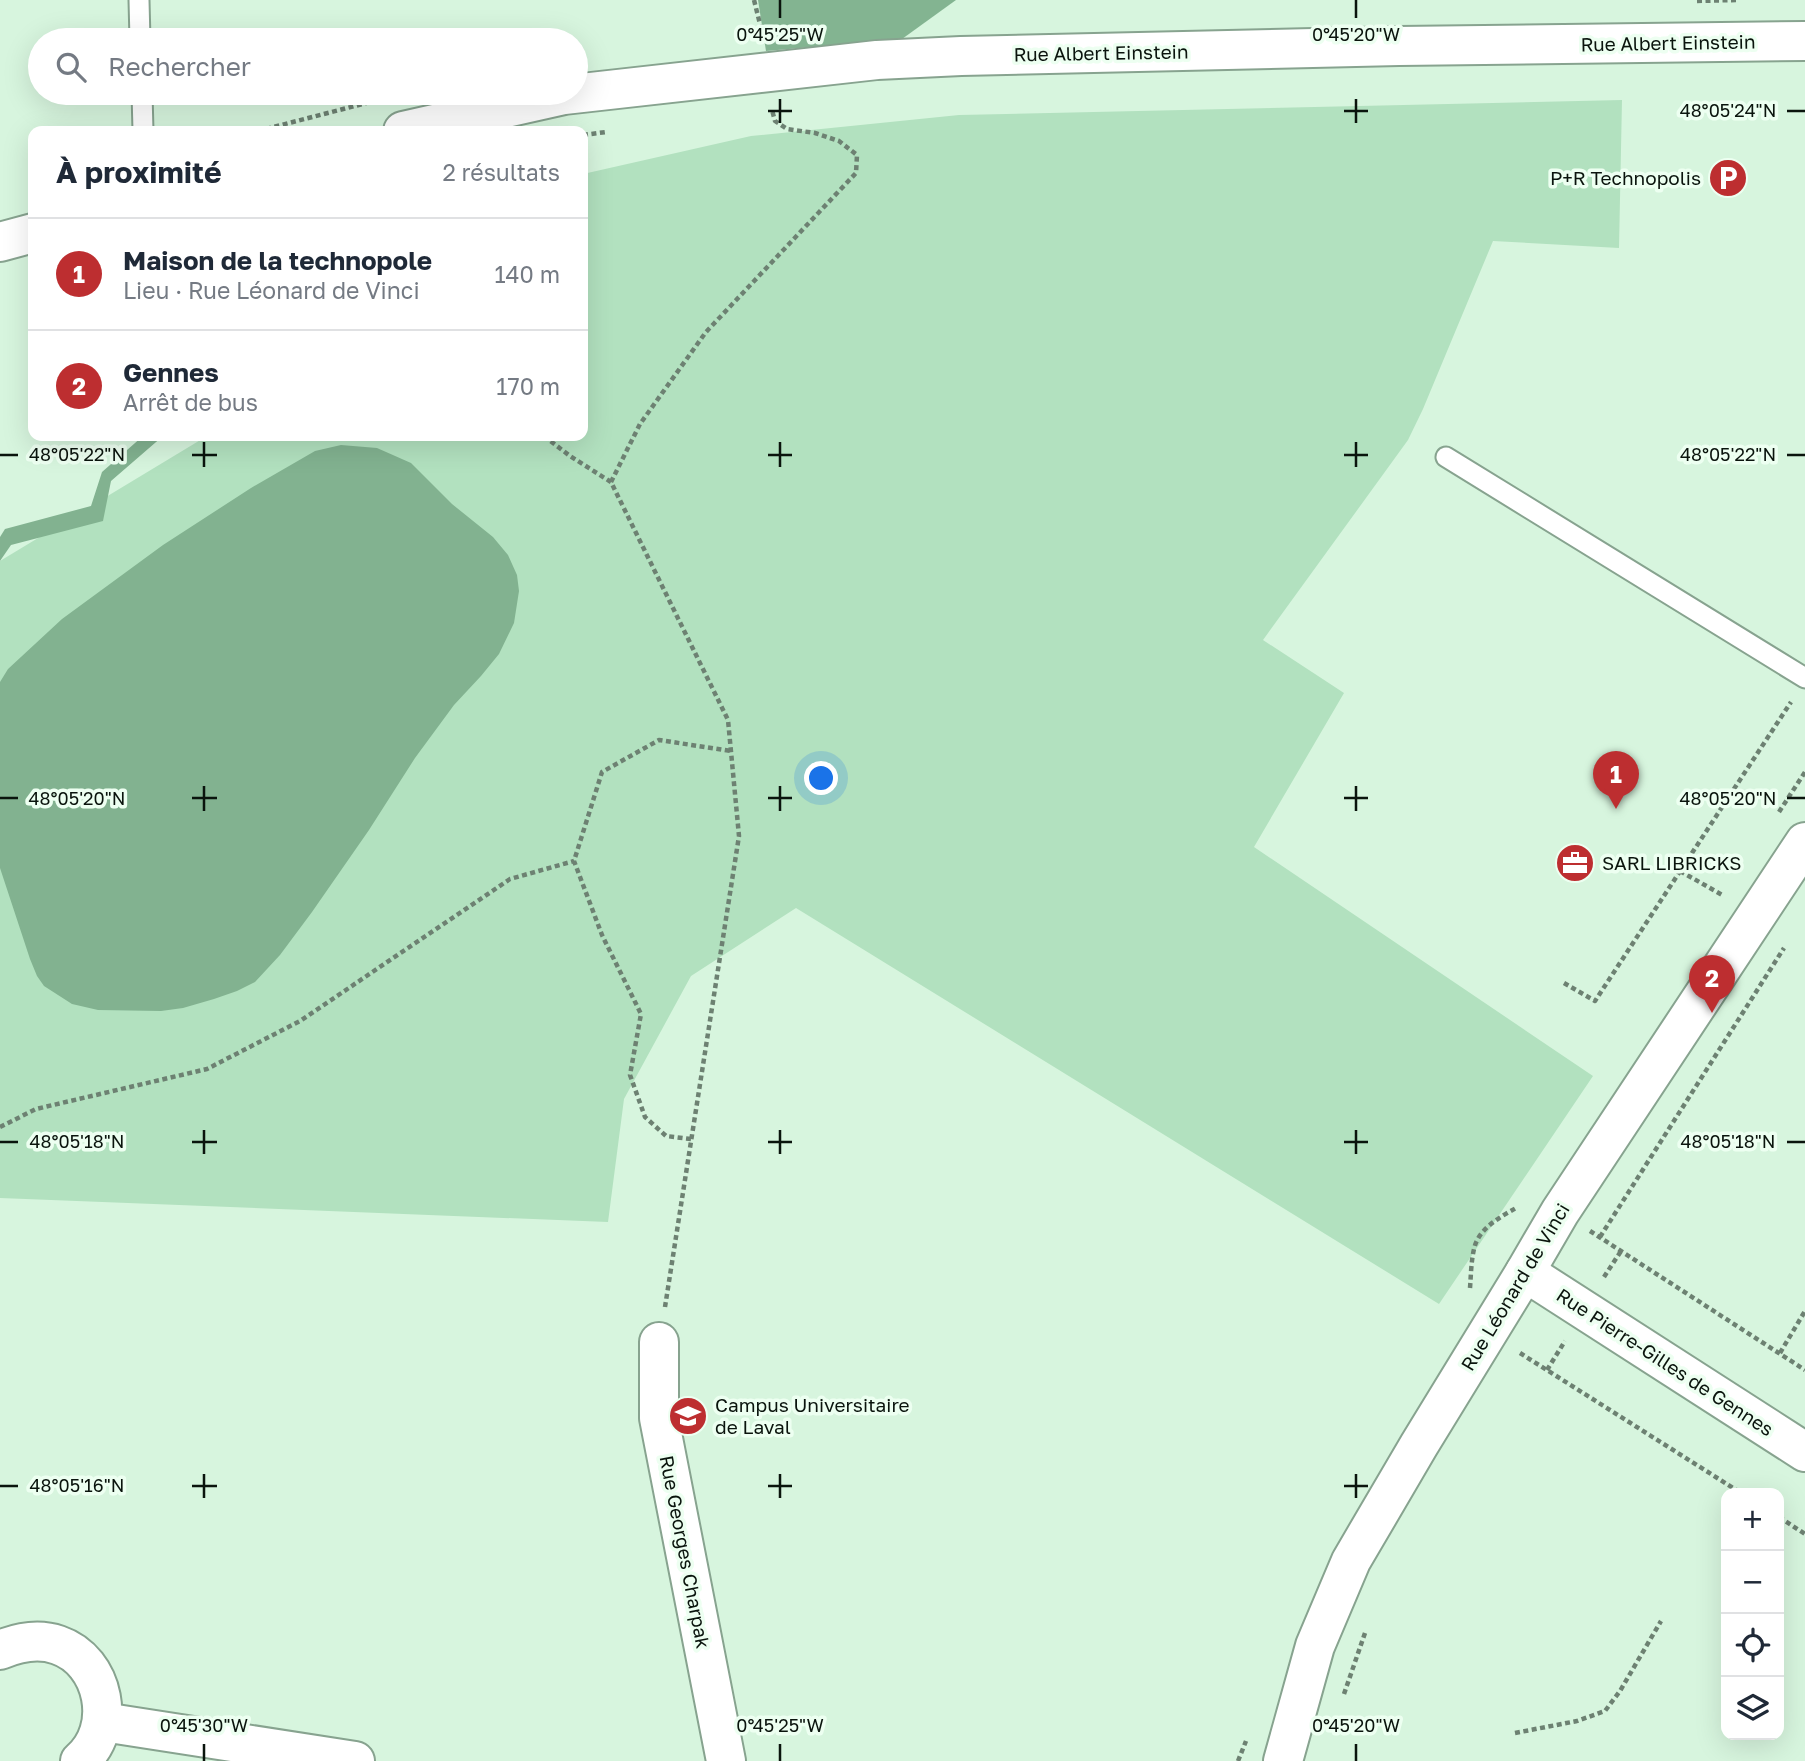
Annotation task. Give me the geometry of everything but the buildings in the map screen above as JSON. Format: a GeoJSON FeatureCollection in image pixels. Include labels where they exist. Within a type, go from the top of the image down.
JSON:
{"type":"FeatureCollection","features":[{"type":"Feature","properties":{"kind":"street","name":"Rue Albert Einstein"},"geometry":{"type":"LineString","coordinates":[[588,92],[877,60],[961,56],[1399,46],[1805,41]]}},
{"type":"Feature","properties":{"kind":"street","name":"Rue Albert Einstein"},"geometry":{"type":"LineString","coordinates":[[397,114],[476,105]]}},
{"type":"Feature","properties":{"kind":"street"},"geometry":{"type":"LineString","coordinates":[[0,242],[28,234]]}},
{"type":"Feature","properties":{"kind":"street","name":"Rue Léonard de Vinci"},"geometry":{"type":"LineString","coordinates":[[1283,1761],[1315,1646],[1351,1561],[1560,1212],[1805,842]]}},
{"type":"Feature","properties":{"kind":"street","name":"Rue Pierre-Gilles de Gennes"},"geometry":{"type":"LineString","coordinates":[[1525,1272],[1805,1452]]}},
{"type":"Feature","properties":{"kind":"street","name":"Rue Georges Charpak"},"geometry":{"type":"LineString","coordinates":[[659,1342],[659,1418],[726,1761]]}},
{"type":"Feature","properties":{"kind":"street"},"geometry":{"type":"LineString","coordinates":[[0,1650],[19,1642],[40,1641],[60,1646],[76,1655],[89,1668],[103,1702],[103,1722],[97,1740],[80,1761]]}},
{"type":"Feature","properties":{"kind":"street"},"geometry":{"type":"LineString","coordinates":[[103,1722],[355,1761]]}},
{"type":"Feature","properties":{"kind":"lane"},"geometry":{"type":"LineString","coordinates":[[139,0],[140,28]]}},
{"type":"Feature","properties":{"kind":"lane"},"geometry":{"type":"LineString","coordinates":[[142,105],[143,126]]}},
{"type":"Feature","properties":{"kind":"lane"},"geometry":{"type":"LineString","coordinates":[[1446,457],[1801,685]]}},
{"type":"Feature","properties":{"kind":"path"},"geometry":{"type":"LineString","coordinates":[[754,0],[755,12],[765,40],[768,72]]}},
{"type":"Feature","properties":{"kind":"path"},"geometry":{"type":"LineString","coordinates":[[611,482],[640,424],[706,332],[856,173],[857,155],[839,141],[815,133],[787,130],[775,121],[771,109],[785,107]]}},
{"type":"Feature","properties":{"kind":"path"},"geometry":{"type":"LineString","coordinates":[[299,126],[397,114]]}},
{"type":"Feature","properties":{"kind":"path"},"geometry":{"type":"LineString","coordinates":[[588,134],[610,131]]}},
{"type":"Feature","properties":{"kind":"path"},"geometry":{"type":"LineString","coordinates":[[550,441],[611,482],[728,720],[738,836],[659,1342]]}},
{"type":"Feature","properties":{"kind":"path"},"geometry":{"type":"LineString","coordinates":[[1564,983],[1595,1001],[1801,685]]}},
{"type":"Feature","properties":{"kind":"path"},"geometry":{"type":"LineString","coordinates":[[691,1139],[666,1136],[645,1117],[630,1075],[641,1014],[602,934],[574,861],[602,772],[659,740],[731,751]]}},
{"type":"Feature","properties":{"kind":"path"},"geometry":{"type":"LineString","coordinates":[[0,1127],[36,1109],[207,1069],[300,1021],[510,879],[574,861]]}},
{"type":"Feature","properties":{"kind":"path"},"geometry":{"type":"LineString","coordinates":[[1681,871],[1725,896]]}},
{"type":"Feature","properties":{"kind":"path"},"geometry":{"type":"LineString","coordinates":[[1600,1237],[1790,939]]}},
{"type":"Feature","properties":{"kind":"path"},"geometry":{"type":"LineString","coordinates":[[1468,1295],[1474,1246],[1482,1233],[1492,1223],[1524,1204],[1532,1195],[1805,1370]]}},
{"type":"Feature","properties":{"kind":"path"},"geometry":{"type":"LineString","coordinates":[[1780,1353],[1805,1311]]}},
{"type":"Feature","properties":{"kind":"path"},"geometry":{"type":"LineString","coordinates":[[1513,1359],[1518,1352],[1733,1488]]}},
{"type":"Feature","properties":{"kind":"path"},"geometry":{"type":"LineString","coordinates":[[1784,1520],[1805,1534]]}},
{"type":"Feature","properties":{"kind":"path"},"geometry":{"type":"LineString","coordinates":[[1515,1733],[1577,1721],[1605,1711],[1620,1691],[1661,1621]]}},
{"type":"Feature","properties":{"kind":"path"},"geometry":{"type":"LineString","coordinates":[[1342,1701],[1368,1625]]}},
{"type":"Feature","properties":{"kind":"shaded area"},"geometry":{"type":"Polygon","coordinates":[[[758,0],[956,0],[902,39],[766,51],[758,0]]]}},
{"type":"Feature","properties":{"kind":"shaded area"},"geometry":{"type":"Polygon","coordinates":[[[1622,100],[1619,248],[1493,241],[1408,440],[1263,640],[1344,693],[1254,847],[1593,1076],[1439,1304],[796,908],[691,976],[624,1099],[608,1222],[0,1198],[0,561],[199,441],[588,441],[588,173],[751,136],[959,115],[1622,100]]]}},
{"type":"Feature","properties":{"kind":"shaded area"},"geometry":{"type":"Polygon","coordinates":[[[137,441],[157,441],[111,481],[103,521],[11,545],[0,561],[0,537],[5,529],[91,506],[102,472],[137,441]]]}},
{"type":"Feature","properties":{"kind":"shaded area"},"geometry":{"type":"Polygon","coordinates":[[[341,445],[377,448],[411,463],[452,504],[493,537],[508,555],[517,575],[519,591],[514,623],[499,654],[454,705],[415,758],[312,912],[280,955],[255,982],[214,999],[161,1011],[98,1010],[72,1004],[44,986],[37,976],[0,868],[0,682],[8,669],[62,619],[163,545],[251,488],[315,451],[341,445]]]}},
{"type":"Feature","properties":{"kind":"place","name":"P+R Technopolis"},"geometry":{"type":"Point","coordinates":[1728,178]}},
{"type":"Feature","properties":{"kind":"place","name":"Maison de la technopole"},"geometry":{"type":"Point","coordinates":[1616,809]}},
{"type":"Feature","properties":{"kind":"place","name":"SARL LIBRICKS"},"geometry":{"type":"Point","coordinates":[1575,863]}},
{"type":"Feature","properties":{"kind":"place","name":"Gennes"},"geometry":{"type":"Point","coordinates":[1712,1013]}},
{"type":"Feature","properties":{"kind":"place","name":"Campus Universitaire de Laval"},"geometry":{"type":"Point","coordinates":[688,1416]}}]}
